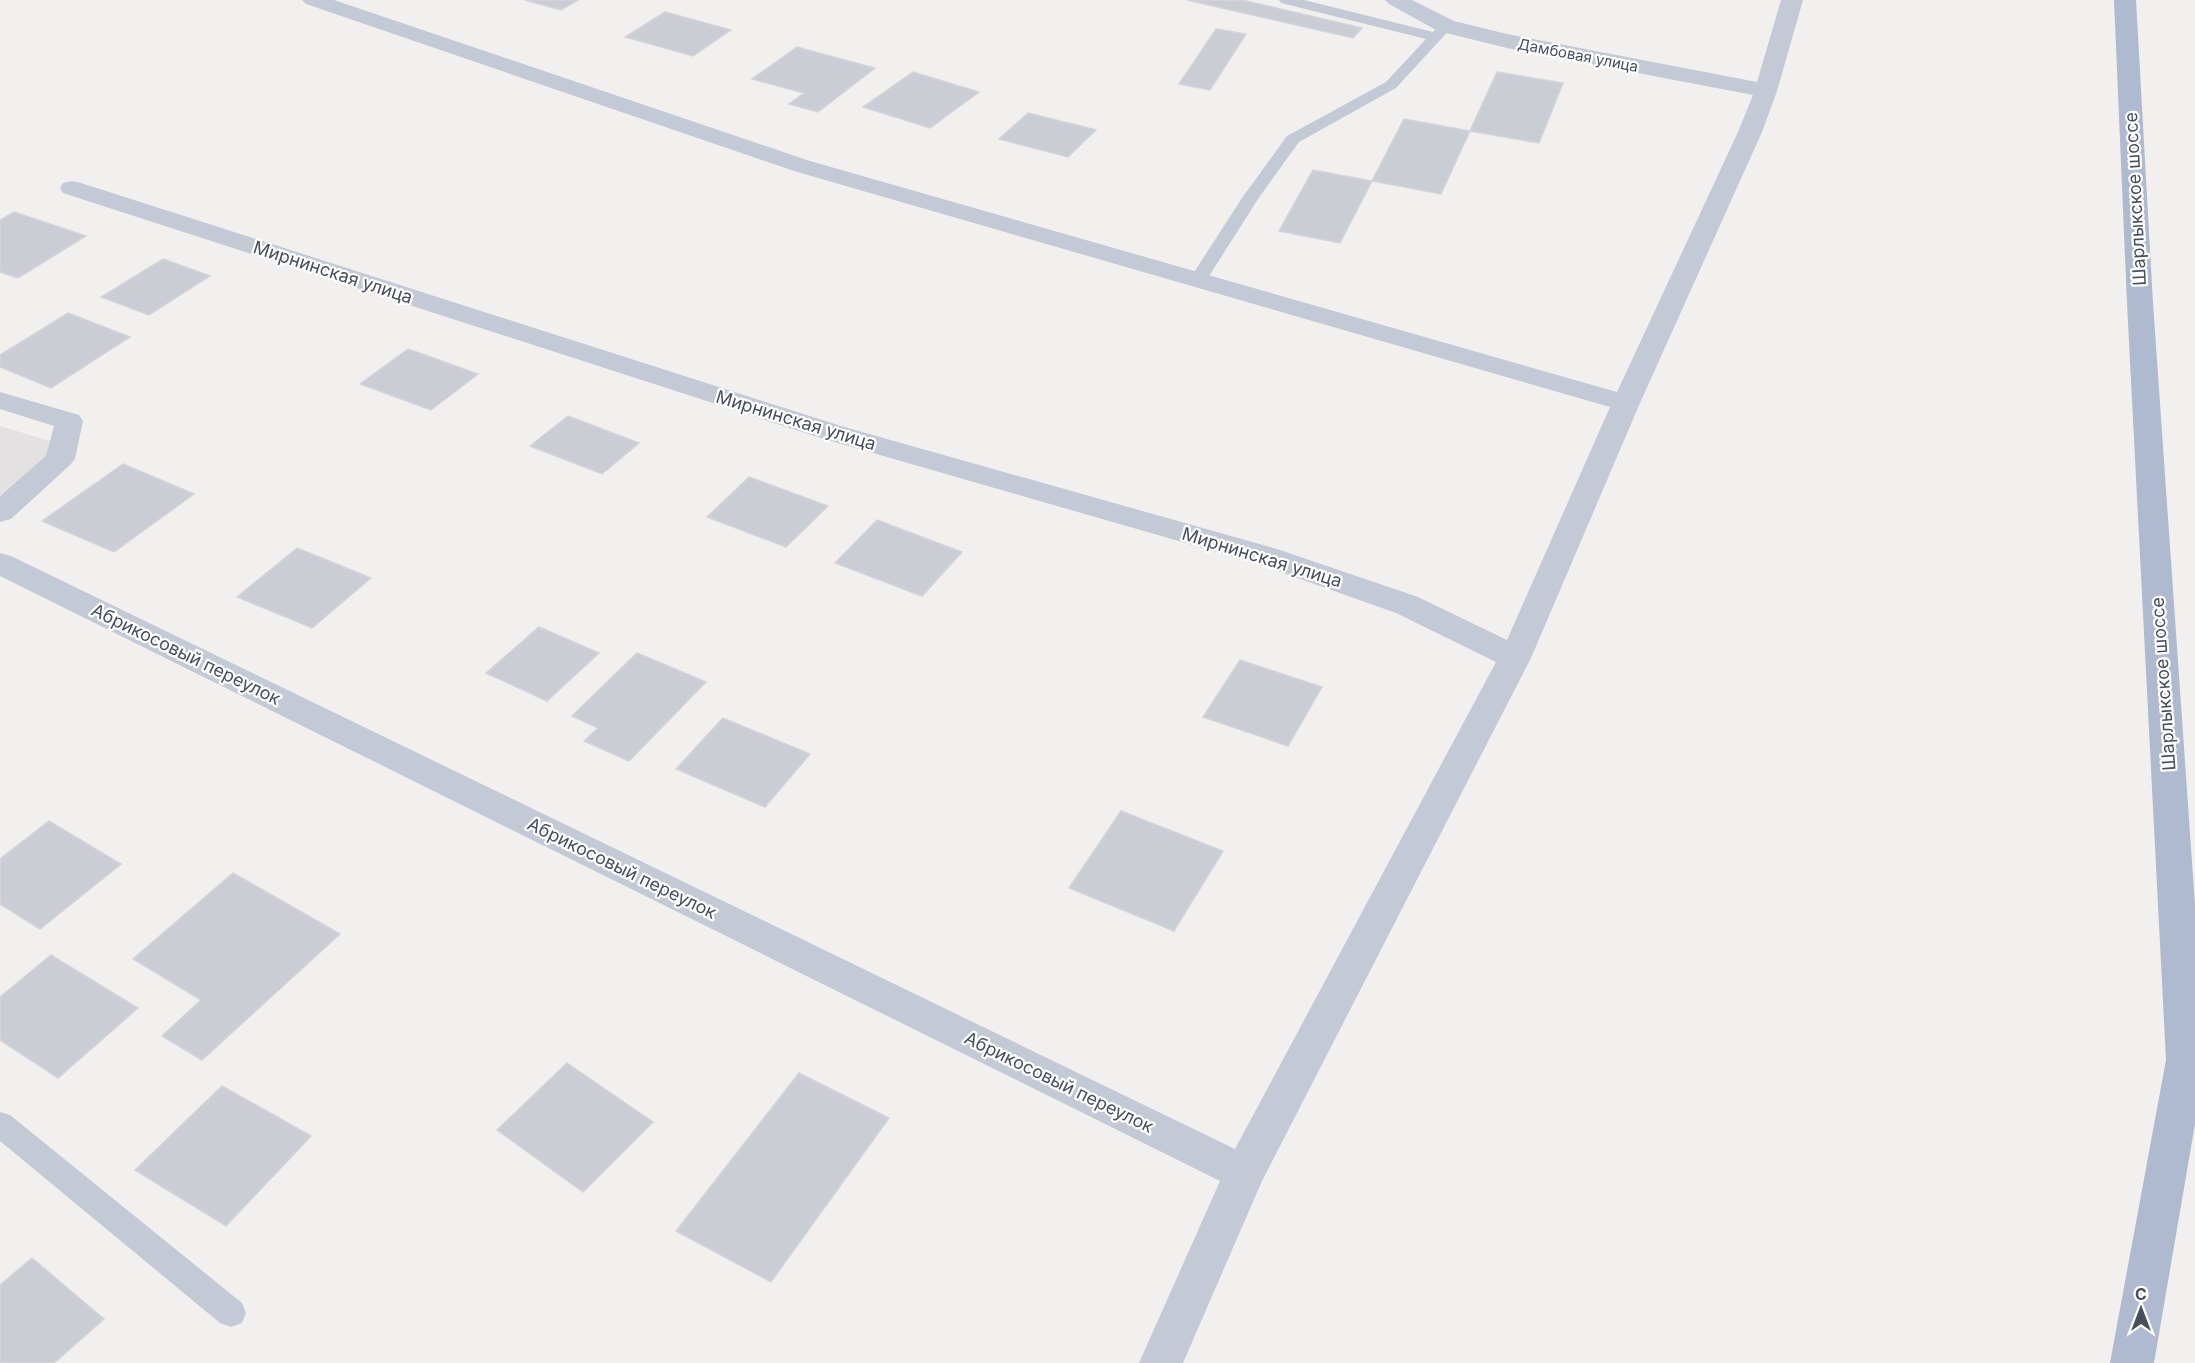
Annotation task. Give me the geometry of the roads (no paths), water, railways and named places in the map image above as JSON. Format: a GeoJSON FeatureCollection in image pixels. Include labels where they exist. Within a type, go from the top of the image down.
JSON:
{"type":"FeatureCollection","features":[{"type":"Feature","properties":{"kind":"main road","name":"Шарлыкское шоссе"},"geometry":{"type":"LineString","coordinates":[[2125,0],[2140,303],[2190,1062],[2132,1363]]}},
{"type":"Feature","properties":{"kind":"street"},"geometry":{"type":"LineString","coordinates":[[313,0],[802,166],[1626,403]]}},
{"type":"Feature","properties":{"kind":"street","name":"Дамбовая улица"},"geometry":{"type":"LineString","coordinates":[[1396,0],[1441,31],[1508,41],[1766,91]]}},
{"type":"Feature","properties":{"kind":"street"},"geometry":{"type":"LineString","coordinates":[[1161,1363],[1244,1173],[1515,658],[1626,403],[1750,132],[1766,91],[1792,0]]}},
{"type":"Feature","properties":{"kind":"street","name":"Мирнинская улица"},"geometry":{"type":"LineString","coordinates":[[72,188],[831,432],[1266,556],[1407,605],[1515,658]]}},
{"type":"Feature","properties":{"kind":"street"},"geometry":{"type":"LineString","coordinates":[[0,400],[69,421],[60,459],[0,512]]}},
{"type":"Feature","properties":{"kind":"street","name":"Абрикосовый переулок"},"geometry":{"type":"LineString","coordinates":[[0,563],[1244,1173]]}},
{"type":"Feature","properties":{"kind":"lane"},"geometry":{"type":"LineString","coordinates":[[1286,0],[1441,31]]}},
{"type":"Feature","properties":{"kind":"lane"},"geometry":{"type":"LineString","coordinates":[[1198,280],[1250,198],[1293,139],[1391,85],[1441,31]]}},
{"type":"Feature","properties":{"kind":"lane"},"geometry":{"type":"LineString","coordinates":[[0,1124],[231,1313]]}}]}
